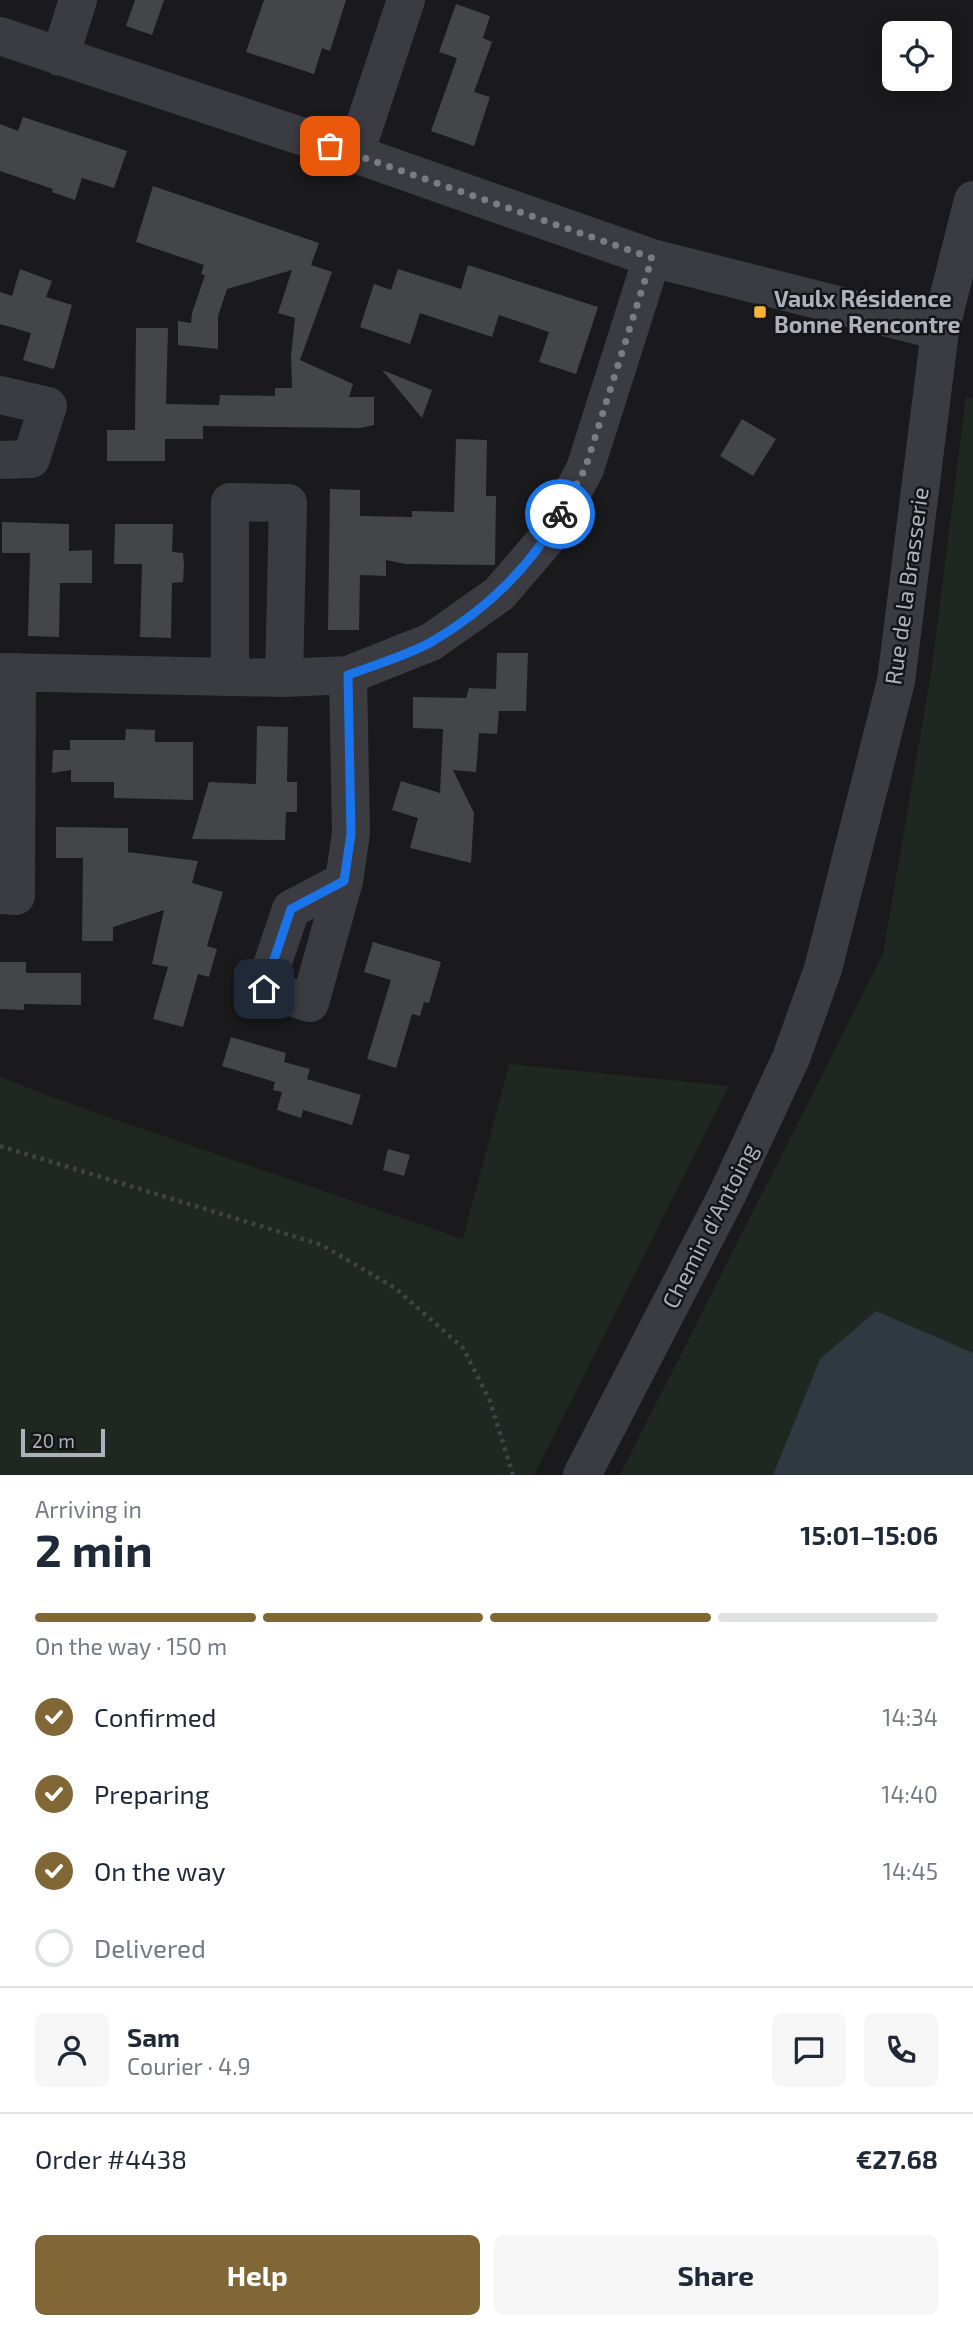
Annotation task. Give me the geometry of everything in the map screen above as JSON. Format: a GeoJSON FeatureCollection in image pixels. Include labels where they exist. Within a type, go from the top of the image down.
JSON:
{"type":"FeatureCollection","features":[{"type":"Feature","properties":{"kind":"street"},"geometry":{"type":"LineString","coordinates":[[60,57],[78,0]]}},
{"type":"Feature","properties":{"kind":"street"},"geometry":{"type":"LineString","coordinates":[[355,154],[406,0]]}},
{"type":"Feature","properties":{"kind":"street"},"geometry":{"type":"LineString","coordinates":[[0,36],[355,154],[652,258],[940,331]]}},
{"type":"Feature","properties":{"kind":"street","name":"Rue de la Brasserie"},"geometry":{"type":"LineString","coordinates":[[823,970],[896,681],[940,331],[973,200]]}},
{"type":"Feature","properties":{"kind":"street"},"geometry":{"type":"LineString","coordinates":[[0,895],[16,896],[8,822],[9,672],[284,678],[348,675],[431,642],[499,594],[548,537],[585,469],[652,258]]}},
{"type":"Feature","properties":{"kind":"street"},"geometry":{"type":"LineString","coordinates":[[0,395],[48,406],[31,459],[0,460]]}},
{"type":"Feature","properties":{"kind":"street"},"geometry":{"type":"LineString","coordinates":[[230,677],[230,502],[288,503],[284,678]]}},
{"type":"Feature","properties":{"kind":"street"},"geometry":{"type":"LineString","coordinates":[[344,881],[351,834],[348,675]]}},
{"type":"Feature","properties":{"kind":"street","name":"Chemin d'Antoing"},"geometry":{"type":"LineString","coordinates":[[582,1475],[733,1182],[791,1058],[823,970]]}},
{"type":"Feature","properties":{"kind":"path"},"geometry":{"type":"LineString","coordinates":[[0,1146],[322,1245],[395,1288],[463,1348],[490,1401],[513,1475]]}},
{"type":"Feature","properties":{"kind":"shaded area"},"geometry":{"type":"Polygon","coordinates":[[[966,397],[973,398],[973,1475],[620,1475],[883,954],[932,667],[966,397]]]}},
{"type":"Feature","properties":{"kind":"shaded area"},"geometry":{"type":"Polygon","coordinates":[[[509,1064],[729,1086],[534,1475],[0,1475],[0,1077],[76,1106],[463,1239],[509,1064]]]}},
{"type":"Feature","properties":{"kind":"shaded area"},"geometry":{"type":"Polygon","coordinates":[[[876,1311],[973,1353],[973,1475],[773,1475],[820,1359],[876,1311]]]}},
{"type":"Feature","properties":{"kind":"building"},"geometry":{"type":"Polygon","coordinates":[[[135,0],[164,0],[152,35],[126,26],[135,0]]]}},
{"type":"Feature","properties":{"kind":"building"},"geometry":{"type":"Polygon","coordinates":[[[264,0],[346,0],[330,51],[322,48],[314,74],[246,52],[264,0]]]}},
{"type":"Feature","properties":{"kind":"building"},"geometry":{"type":"Polygon","coordinates":[[[456,4],[490,16],[483,38],[492,42],[474,92],[490,97],[474,146],[431,131],[457,58],[439,52],[456,4]]]}},
{"type":"Feature","properties":{"kind":"building"},"geometry":{"type":"Polygon","coordinates":[[[23,117],[127,151],[114,188],[82,178],[75,200],[52,192],[53,189],[0,171],[0,124],[18,131],[23,117]]]}},
{"type":"Feature","properties":{"kind":"building"},"geometry":{"type":"Polygon","coordinates":[[[153,186],[319,243],[311,265],[332,272],[300,360],[353,384],[349,397],[374,397],[374,425],[360,428],[203,426],[203,439],[165,439],[165,461],[107,461],[107,430],[135,430],[136,328],[168,328],[166,404],[219,405],[220,395],[275,396],[275,388],[292,388],[291,355],[295,318],[278,313],[292,270],[227,289],[218,316],[218,349],[178,345],[178,321],[191,323],[205,275],[201,274],[204,265],[136,242],[153,186]]]}},
{"type":"Feature","properties":{"kind":"building"},"geometry":{"type":"Polygon","coordinates":[[[468,265],[598,307],[576,374],[539,362],[549,332],[499,315],[492,337],[420,313],[410,344],[360,327],[374,284],[391,290],[398,269],[461,289],[468,265]]]}},
{"type":"Feature","properties":{"kind":"building"},"geometry":{"type":"Polygon","coordinates":[[[20,269],[52,281],[46,297],[72,305],[54,369],[23,360],[31,333],[0,324],[0,292],[12,296],[20,269]]]}},
{"type":"Feature","properties":{"kind":"building"},"geometry":{"type":"Polygon","coordinates":[[[382,370],[432,390],[422,418],[382,370]]]}},
{"type":"Feature","properties":{"kind":"building"},"geometry":{"type":"Polygon","coordinates":[[[742,419],[776,439],[753,476],[720,456],[742,419]]]}},
{"type":"Feature","properties":{"kind":"building"},"geometry":{"type":"Polygon","coordinates":[[[456,439],[487,440],[486,496],[496,496],[495,565],[405,564],[386,560],[386,576],[360,575],[359,630],[328,630],[330,489],[360,490],[360,516],[412,517],[412,511],[454,512],[456,439]]]}},
{"type":"Feature","properties":{"kind":"building"},"geometry":{"type":"Polygon","coordinates":[[[2,522],[69,524],[69,551],[92,550],[92,583],[60,583],[59,637],[28,636],[30,553],[2,553],[2,522]]]}},
{"type":"Feature","properties":{"kind":"building"},"geometry":{"type":"Polygon","coordinates":[[[115,524],[173,524],[172,552],[183,553],[184,566],[183,582],[172,583],[171,638],[140,637],[142,564],[114,564],[115,524]]]}},
{"type":"Feature","properties":{"kind":"building"},"geometry":{"type":"Polygon","coordinates":[[[497,653],[528,653],[526,711],[499,711],[497,734],[479,733],[476,772],[453,770],[474,813],[471,863],[410,848],[418,818],[392,810],[401,781],[440,793],[443,729],[413,728],[413,697],[466,698],[469,688],[496,689],[497,653]]]}},
{"type":"Feature","properties":{"kind":"building"},"geometry":{"type":"Polygon","coordinates":[[[257,726],[288,727],[287,782],[297,782],[297,812],[286,812],[285,840],[192,839],[209,782],[256,784],[257,726]]]}},
{"type":"Feature","properties":{"kind":"building"},"geometry":{"type":"Polygon","coordinates":[[[126,729],[155,730],[155,742],[193,742],[193,800],[114,798],[114,782],[71,782],[71,770],[52,773],[53,750],[70,750],[70,740],[125,740],[126,729]]]}},
{"type":"Feature","properties":{"kind":"building"},"geometry":{"type":"Polygon","coordinates":[[[56,827],[128,828],[128,852],[198,861],[192,883],[223,892],[207,946],[217,949],[209,977],[198,974],[183,1027],[153,1019],[168,967],[152,964],[164,910],[113,927],[113,941],[82,941],[83,858],[56,858],[56,827]]]}},
{"type":"Feature","properties":{"kind":"building"},"geometry":{"type":"Polygon","coordinates":[[[373,942],[441,962],[429,1003],[424,1002],[420,1016],[412,1014],[396,1068],[367,1059],[391,980],[364,972],[373,942]]]}},
{"type":"Feature","properties":{"kind":"building"},"geometry":{"type":"Polygon","coordinates":[[[0,962],[26,962],[26,973],[81,973],[81,1005],[24,1004],[24,1010],[0,1009],[0,962]]]}},
{"type":"Feature","properties":{"kind":"building"},"geometry":{"type":"Polygon","coordinates":[[[231,1037],[286,1053],[284,1062],[310,1069],[307,1079],[361,1095],[352,1125],[303,1110],[301,1118],[277,1110],[282,1092],[273,1090],[275,1082],[222,1066],[231,1037]]]}},
{"type":"Feature","properties":{"kind":"building"},"geometry":{"type":"Polygon","coordinates":[[[388,1149],[410,1155],[404,1176],[383,1170],[388,1149]]]}},
{"type":"Feature","properties":{"kind":"way so far"},"geometry":{"type":"LineString","coordinates":[[330,146],[652,258],[585,469],[560,514]]}},
{"type":"Feature","properties":{"kind":"place","name":"Vaulx Résidence Bonne Rencontre"},"geometry":{"type":"Point","coordinates":[760,312]}},
{"type":"Feature","properties":{"kind":"route"},"geometry":{"type":"LineString","coordinates":[[264,989],[291,909],[344,881],[351,834],[348,675],[431,642],[499,594],[548,537],[560,514]]}}]}
